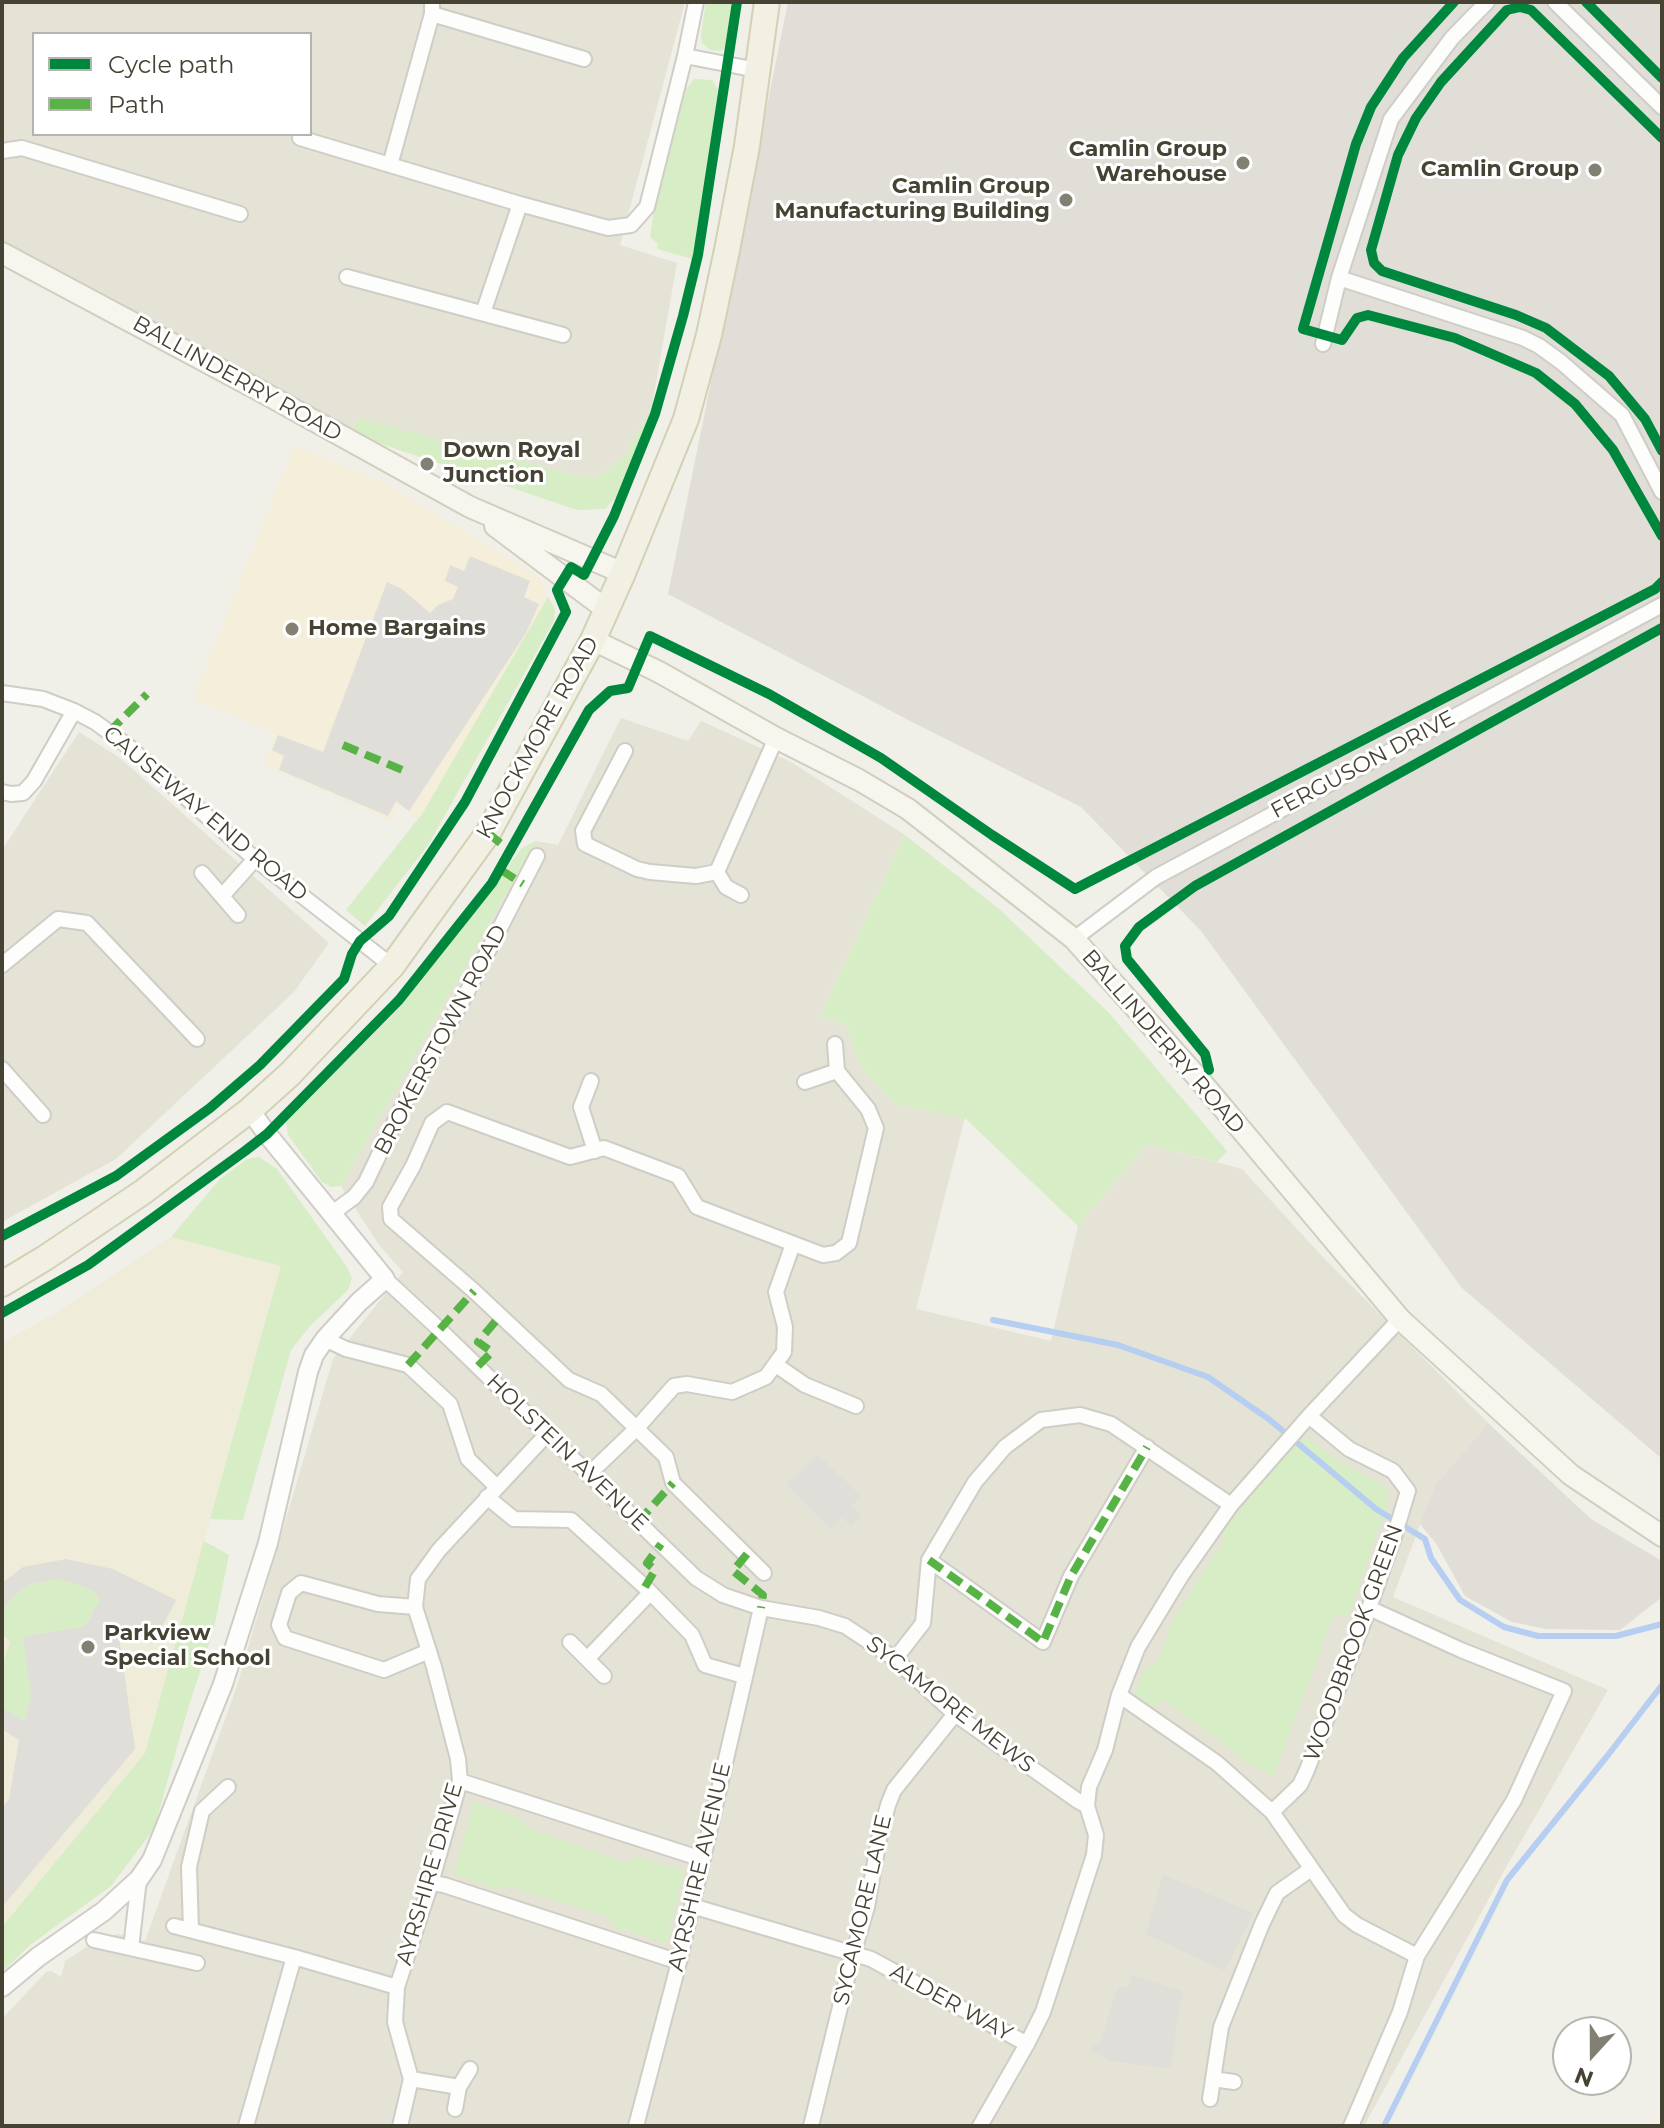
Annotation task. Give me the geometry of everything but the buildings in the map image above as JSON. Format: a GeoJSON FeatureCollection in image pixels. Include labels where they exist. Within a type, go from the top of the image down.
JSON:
{"type":"FeatureCollection","features":[{"type":"Feature","properties":{"kind":"main road","name":"KNOCKMORE ROAD"},"geometry":{"type":"LineString","coordinates":[[2,1284],[143,1192],[250,1110],[290,1074],[392,966],[488,833],[593,640],[686,419],[709,335],[747,146],[767,2]]}},
{"type":"Feature","properties":{"kind":"main road","name":"BALLINDERRY ROAD"},"geometry":{"type":"LineString","coordinates":[[2,253],[470,507],[623,573]]}},
{"type":"Feature","properties":{"kind":"main road","name":"BALLINDERRY ROAD"},"geometry":{"type":"LineString","coordinates":[[470,507],[607,610]]}},
{"type":"Feature","properties":{"kind":"main road","name":"BALLINDERRY ROAD"},"geometry":{"type":"LineString","coordinates":[[593,640],[659,672],[908,809],[1074,939],[1198,1078],[1400,1319],[1571,1475],[1662,1536]]}},
{"type":"Feature","properties":{"kind":"street"},"geometry":{"type":"LineString","coordinates":[[300,138],[608,228],[631,225],[647,207],[696,2]]}},
{"type":"Feature","properties":{"kind":"street"},"geometry":{"type":"LineString","coordinates":[[1323,344],[1339,278],[1391,119],[1452,38],[1487,2]]}},
{"type":"Feature","properties":{"kind":"street"},"geometry":{"type":"LineString","coordinates":[[1555,2],[1662,107]]}},
{"type":"Feature","properties":{"kind":"street"},"geometry":{"type":"LineString","coordinates":[[390,165],[432,8],[584,59]]}},
{"type":"Feature","properties":{"kind":"street"},"geometry":{"type":"LineString","coordinates":[[685,56],[757,70]]}},
{"type":"Feature","properties":{"kind":"street"},"geometry":{"type":"LineString","coordinates":[[2,151],[22,148],[240,214]]}},
{"type":"Feature","properties":{"kind":"street"},"geometry":{"type":"LineString","coordinates":[[483,313],[520,204]]}},
{"type":"Feature","properties":{"kind":"street"},"geometry":{"type":"LineString","coordinates":[[347,277],[563,335]]}},
{"type":"Feature","properties":{"kind":"street"},"geometry":{"type":"LineString","coordinates":[[1339,278],[1523,338],[1539,346],[1622,415],[1662,492]]}},
{"type":"Feature","properties":{"kind":"street","name":"FERGUSON DRIVE"},"geometry":{"type":"LineString","coordinates":[[1074,939],[1156,877],[1662,605]]}},
{"type":"Feature","properties":{"kind":"street","name":"CAUSEWAY END ROAD"},"geometry":{"type":"LineString","coordinates":[[2,693],[43,699],[95,722],[128,746],[255,859],[392,966]]}},
{"type":"Feature","properties":{"kind":"street"},"geometry":{"type":"LineString","coordinates":[[2,792],[23,793],[34,781],[74,711]]}},
{"type":"Feature","properties":{"kind":"street"},"geometry":{"type":"LineString","coordinates":[[717,872],[776,738]]}},
{"type":"Feature","properties":{"kind":"street"},"geometry":{"type":"LineString","coordinates":[[625,751],[621,774],[583,831],[585,844],[650,872],[696,876],[717,872]]}},
{"type":"Feature","properties":{"kind":"street","name":"BROKERSTOWN ROAD"},"geometry":{"type":"LineString","coordinates":[[331,1214],[354,1197],[366,1182],[398,1115],[467,992],[537,856]]}},
{"type":"Feature","properties":{"kind":"street"},"geometry":{"type":"LineString","coordinates":[[222,896],[255,859]]}},
{"type":"Feature","properties":{"kind":"street"},"geometry":{"type":"LineString","coordinates":[[717,872],[726,887],[741,895]]}},
{"type":"Feature","properties":{"kind":"street"},"geometry":{"type":"LineString","coordinates":[[202,873],[238,915]]}},
{"type":"Feature","properties":{"kind":"street"},"geometry":{"type":"LineString","coordinates":[[2,965],[58,919],[87,923],[197,1039]]}},
{"type":"Feature","properties":{"kind":"street"},"geometry":{"type":"LineString","coordinates":[[764,1573],[673,1483],[666,1457],[601,1394],[569,1380],[391,1219],[390,1207],[432,1123],[447,1112],[570,1157],[604,1148],[678,1176],[697,1207],[823,1255],[836,1253],[849,1243],[876,1128],[868,1109],[837,1071],[835,1044]]}},
{"type":"Feature","properties":{"kind":"street"},"geometry":{"type":"LineString","coordinates":[[2,1069],[43,1115]]}},
{"type":"Feature","properties":{"kind":"street"},"geometry":{"type":"LineString","coordinates":[[805,1082],[837,1071]]}},
{"type":"Feature","properties":{"kind":"street"},"geometry":{"type":"LineString","coordinates":[[591,1081],[581,1107],[595,1151]]}},
{"type":"Feature","properties":{"kind":"street"},"geometry":{"type":"LineString","coordinates":[[2,1987],[38,1957],[104,1911],[139,1879],[152,1860],[223,1684],[268,1543],[314,1355],[359,1302],[385,1279],[250,1110]]}},
{"type":"Feature","properties":{"kind":"street"},"geometry":{"type":"LineString","coordinates":[[588,1475],[636,1429],[674,1386],[687,1384],[732,1392],[766,1377],[784,1352],[785,1327],[776,1292],[793,1244]]}},
{"type":"Feature","properties":{"kind":"street","name":"HOLSTEIN AVENUE"},"geometry":{"type":"LineString","coordinates":[[385,1279],[696,1578],[723,1595],[761,1608]]}},
{"type":"Feature","properties":{"kind":"street"},"geometry":{"type":"LineString","coordinates":[[980,2126],[1043,2012],[1094,1855],[1096,1835],[1087,1806],[1089,1787],[1105,1750],[1119,1695],[1138,1647],[1181,1576],[1231,1505],[1400,1319]]}},
{"type":"Feature","properties":{"kind":"street"},"geometry":{"type":"LineString","coordinates":[[325,1339],[346,1349],[408,1365],[450,1404],[468,1459],[514,1519],[571,1520],[692,1635],[705,1665],[744,1676]]}},
{"type":"Feature","properties":{"kind":"street"},"geometry":{"type":"LineString","coordinates":[[776,1365],[805,1385],[856,1406]]}},
{"type":"Feature","properties":{"kind":"street"},"geometry":{"type":"LineString","coordinates":[[895,1659],[923,1623],[929,1560],[975,1482],[1005,1447],[1041,1420],[1080,1415],[1111,1424],[1231,1505]]}},
{"type":"Feature","properties":{"kind":"street","name":"WOODBROOK GREEN"},"geometry":{"type":"LineString","coordinates":[[1272,1812],[1300,1785],[1307,1770],[1369,1608],[1408,1491],[1393,1471],[1349,1449],[1309,1416]]}},
{"type":"Feature","properties":{"kind":"street"},"geometry":{"type":"LineString","coordinates":[[429,1651],[384,1670],[285,1638],[279,1625],[289,1593],[301,1583],[378,1604],[415,1607],[418,1579],[439,1550],[547,1434]]}},
{"type":"Feature","properties":{"kind":"street"},"geometry":{"type":"LineString","coordinates":[[929,1560],[1043,1642],[1071,1576],[1147,1447]]}},
{"type":"Feature","properties":{"kind":"street"},"geometry":{"type":"LineString","coordinates":[[587,1659],[650,1593]]}},
{"type":"Feature","properties":{"kind":"street","name":"AYRSHIRE DRIVE"},"geometry":{"type":"LineString","coordinates":[[400,2126],[411,2079],[395,2022],[397,1987],[460,1781],[458,1759],[415,1607]]}},
{"type":"Feature","properties":{"kind":"street","name":"SYCAMORE MEWS"},"geometry":{"type":"LineString","coordinates":[[761,1608],[845,1626],[895,1659],[955,1714],[1087,1806]]}},
{"type":"Feature","properties":{"kind":"street","name":"AYRSHIRE AVENUE"},"geometry":{"type":"LineString","coordinates":[[636,2126],[679,1962],[761,1608]]}},
{"type":"Feature","properties":{"kind":"street"},"geometry":{"type":"LineString","coordinates":[[1351,2126],[1400,2012],[1417,1956],[1514,1800],[1564,1691],[1461,1650],[1369,1608]]}},
{"type":"Feature","properties":{"kind":"street"},"geometry":{"type":"LineString","coordinates":[[570,1642],[604,1676]]}},
{"type":"Feature","properties":{"kind":"street"},"geometry":{"type":"LineString","coordinates":[[1119,1695],[1217,1763],[1272,1812],[1344,1915],[1417,1956]]}},
{"type":"Feature","properties":{"kind":"street","name":"SYCAMORE LANE"},"geometry":{"type":"LineString","coordinates":[[811,2126],[867,1907],[888,1805],[894,1790],[955,1714]]}},
{"type":"Feature","properties":{"kind":"street"},"geometry":{"type":"LineString","coordinates":[[460,1781],[702,1859]]}},
{"type":"Feature","properties":{"kind":"street"},"geometry":{"type":"LineString","coordinates":[[191,1930],[189,1867],[202,1811],[228,1787]]}},
{"type":"Feature","properties":{"kind":"street"},"geometry":{"type":"LineString","coordinates":[[1210,2099],[1221,2027],[1262,1924],[1277,1893],[1311,1869]]}},
{"type":"Feature","properties":{"kind":"street"},"geometry":{"type":"LineString","coordinates":[[131,1948],[139,1879]]}},
{"type":"Feature","properties":{"kind":"street"},"geometry":{"type":"LineString","coordinates":[[431,1883],[679,1962]]}},
{"type":"Feature","properties":{"kind":"street","name":"ALDER WAY"},"geometry":{"type":"LineString","coordinates":[[692,1906],[871,1959],[1027,2044]]}},
{"type":"Feature","properties":{"kind":"street"},"geometry":{"type":"LineString","coordinates":[[174,1926],[397,1987]]}},
{"type":"Feature","properties":{"kind":"street"},"geometry":{"type":"LineString","coordinates":[[94,1940],[197,1963]]}},
{"type":"Feature","properties":{"kind":"street"},"geometry":{"type":"LineString","coordinates":[[246,2126],[294,1957]]}},
{"type":"Feature","properties":{"kind":"street"},"geometry":{"type":"LineString","coordinates":[[455,2109],[459,2087],[470,2069]]}},
{"type":"Feature","properties":{"kind":"street"},"geometry":{"type":"LineString","coordinates":[[411,2079],[459,2087]]}},
{"type":"Feature","properties":{"kind":"street"},"geometry":{"type":"LineString","coordinates":[[1213,2079],[1234,2082]]}},
{"type":"Feature","properties":{"kind":"shaded area"},"geometry":{"type":"Polygon","coordinates":[[[2,2],[685,2],[620,245],[677,263],[652,405],[626,454],[599,477],[574,475],[358,419],[352,434],[2,242],[2,2]]]}},
{"type":"Feature","properties":{"kind":"shaded area"},"geometry":{"type":"Polygon","coordinates":[[[788,2],[1662,2],[1662,1459],[1462,1288],[1201,931],[1081,807],[668,594],[788,2]]]}},
{"type":"Feature","properties":{"kind":"shaded area"},"geometry":{"type":"Polygon","coordinates":[[[294,446],[385,483],[539,577],[548,597],[417,819],[398,804],[391,821],[268,767],[265,760],[276,734],[193,699],[294,446]]]}},
{"type":"Feature","properties":{"kind":"shaded area"},"geometry":{"type":"Polygon","coordinates":[[[470,556],[530,581],[524,597],[539,604],[526,633],[409,811],[396,801],[388,816],[279,770],[284,756],[272,750],[278,735],[323,752],[387,582],[402,589],[430,613],[438,605],[453,599],[458,587],[445,581],[450,565],[464,571],[470,556]]]}},
{"type":"Feature","properties":{"kind":"shaded area"},"geometry":{"type":"Polygon","coordinates":[[[621,718],[688,741],[701,721],[791,762],[905,835],[820,1016],[846,1025],[860,1066],[895,1104],[965,1117],[916,1309],[1051,1341],[1078,1226],[1147,1144],[1242,1169],[1320,1254],[1488,1423],[1435,1485],[1393,1597],[1608,1690],[1364,2126],[2,2126],[2,2019],[46,1972],[51,1971],[61,1977],[65,1961],[88,1946],[118,1934],[145,1941],[236,1689],[333,1359],[403,1272],[379,1245],[341,1186],[536,841],[558,845],[621,718]]]}},
{"type":"Feature","properties":{"kind":"shaded area"},"geometry":{"type":"Polygon","coordinates":[[[79,732],[120,758],[329,943],[294,992],[116,1159],[2,1222],[2,850],[79,732]]]}},
{"type":"Feature","properties":{"kind":"shaded area","name":"Parkview Special School"},"geometry":{"type":"Polygon","coordinates":[[[171,1237],[282,1266],[145,1753],[2,1927],[2,1343],[59,1311],[171,1237]]]}},
{"type":"Feature","properties":{"kind":"shaded area"},"geometry":{"type":"Polygon","coordinates":[[[1488,1423],[1591,1519],[1662,1561],[1662,1597],[1620,1630],[1546,1629],[1512,1622],[1465,1596],[1437,1545],[1420,1524],[1435,1485],[1488,1423]]]}},
{"type":"Feature","properties":{"kind":"shaded area"},"geometry":{"type":"Polygon","coordinates":[[[817,1454],[861,1496],[852,1505],[861,1515],[851,1526],[842,1517],[831,1528],[787,1485],[817,1454]]]}},
{"type":"Feature","properties":{"kind":"shaded area"},"geometry":{"type":"Polygon","coordinates":[[[66,1559],[113,1569],[176,1600],[153,1644],[111,1623],[105,1638],[119,1637],[135,1749],[2,1907],[2,1808],[9,1799],[19,1740],[2,1729],[2,1708],[25,1721],[31,1697],[23,1637],[85,1626],[100,1600],[94,1592],[59,1579],[28,1585],[9,1600],[2,1612],[2,1583],[23,1567],[66,1559]]]}},
{"type":"Feature","properties":{"kind":"shaded area"},"geometry":{"type":"Polygon","coordinates":[[[1163,1874],[1253,1913],[1225,1971],[1146,1934],[1163,1874]]]}},
{"type":"Feature","properties":{"kind":"shaded area"},"geometry":{"type":"Polygon","coordinates":[[[1132,1975],[1183,1991],[1171,2069],[1110,2061],[1090,2050],[1101,2040],[1118,1986],[1128,1988],[1132,1975]]]}},
{"type":"Feature","properties":{"kind":"green space"},"geometry":{"type":"Polygon","coordinates":[[[706,2],[732,2],[725,48],[721,51],[710,50],[702,43],[706,2]]]}},
{"type":"Feature","properties":{"kind":"green space"},"geometry":{"type":"Polygon","coordinates":[[[694,79],[712,80],[718,90],[692,259],[657,249],[658,244],[650,237],[686,89],[694,79]]]}},
{"type":"Feature","properties":{"kind":"green space"},"geometry":{"type":"Polygon","coordinates":[[[652,405],[636,457],[617,496],[605,509],[577,510],[352,434],[358,418],[574,475],[599,477],[626,454],[652,405]]]}},
{"type":"Feature","properties":{"kind":"green space"},"geometry":{"type":"Polygon","coordinates":[[[548,597],[555,609],[554,621],[428,845],[365,926],[346,910],[422,814],[548,597]]]}},
{"type":"Feature","properties":{"kind":"green space"},"geometry":{"type":"Polygon","coordinates":[[[905,835],[998,908],[1109,1013],[1227,1151],[1217,1162],[1147,1144],[1078,1226],[965,1118],[895,1104],[860,1066],[846,1025],[820,1016],[905,835]]]}},
{"type":"Feature","properties":{"kind":"green space"},"geometry":{"type":"Polygon","coordinates":[[[536,841],[341,1186],[331,1187],[322,1182],[288,1135],[286,1122],[402,1005],[522,848],[536,841]]]}},
{"type":"Feature","properties":{"kind":"green space"},"geometry":{"type":"Polygon","coordinates":[[[259,1157],[277,1169],[352,1278],[348,1290],[310,1326],[291,1350],[243,1520],[210,1519],[281,1266],[171,1237],[220,1179],[247,1159],[259,1157]]]}},
{"type":"Feature","properties":{"kind":"green space"},"geometry":{"type":"Polygon","coordinates":[[[1306,1437],[1339,1461],[1387,1488],[1388,1502],[1349,1615],[1333,1616],[1274,1776],[1244,1762],[1164,1700],[1151,1707],[1135,1693],[1144,1668],[1157,1664],[1172,1623],[1224,1542],[1223,1531],[1296,1442],[1306,1437]]]}},
{"type":"Feature","properties":{"kind":"green space"},"geometry":{"type":"Polygon","coordinates":[[[204,1541],[229,1555],[214,1628],[154,1829],[111,1886],[30,1945],[2,1972],[2,1927],[145,1753],[204,1541]]]}},
{"type":"Feature","properties":{"kind":"green space"},"geometry":{"type":"Polygon","coordinates":[[[59,1579],[94,1592],[100,1600],[85,1626],[23,1637],[31,1697],[25,1721],[2,1708],[2,1666],[10,1642],[2,1633],[2,1612],[9,1600],[28,1585],[59,1579]]]}},
{"type":"Feature","properties":{"kind":"green space"},"geometry":{"type":"Polygon","coordinates":[[[474,1802],[521,1818],[525,1827],[628,1863],[637,1857],[684,1871],[667,1943],[616,1928],[607,1916],[507,1886],[497,1890],[454,1874],[474,1802]]]}},
{"type":"Feature","properties":{"kind":"waterway"},"geometry":{"type":"LineString","coordinates":[[993,1320],[1118,1345],[1208,1377],[1270,1420],[1376,1509],[1425,1539],[1431,1558],[1460,1600],[1504,1627],[1538,1636],[1616,1636],[1662,1624]]}},
{"type":"Feature","properties":{"kind":"waterway"},"geometry":{"type":"LineString","coordinates":[[1384,2126],[1507,1880],[1662,1685]]}},
{"type":"Feature","properties":{"kind":"marked path"},"geometry":{"type":"LineString","coordinates":[[109,732],[147,694]]}},
{"type":"Feature","properties":{"kind":"marked path"},"geometry":{"type":"LineString","coordinates":[[343,745],[407,772]]}},
{"type":"Feature","properties":{"kind":"marked path"},"geometry":{"type":"LineString","coordinates":[[488,833],[511,852]]}},
{"type":"Feature","properties":{"kind":"marked path"},"geometry":{"type":"LineString","coordinates":[[501,870],[523,884]]}},
{"type":"Feature","properties":{"kind":"marked path"},"geometry":{"type":"LineString","coordinates":[[408,1365],[474,1291]]}},
{"type":"Feature","properties":{"kind":"marked path"},"geometry":{"type":"LineString","coordinates":[[478,1366],[492,1352],[478,1342],[500,1316]]}},
{"type":"Feature","properties":{"kind":"marked path"},"geometry":{"type":"LineString","coordinates":[[929,1560],[1043,1642],[1071,1576],[1147,1447]]}},
{"type":"Feature","properties":{"kind":"marked path"},"geometry":{"type":"LineString","coordinates":[[638,1522],[673,1483]]}},
{"type":"Feature","properties":{"kind":"marked path"},"geometry":{"type":"LineString","coordinates":[[645,1587],[655,1570],[647,1563],[661,1544]]}},
{"type":"Feature","properties":{"kind":"marked path"},"geometry":{"type":"LineString","coordinates":[[747,1554],[733,1571],[763,1595],[761,1608]]}},
{"type":"Feature","properties":{"kind":"cycle path"},"geometry":{"type":"LineString","coordinates":[[2,1236],[116,1176],[210,1108],[260,1065],[344,979],[360,941],[389,916],[465,802],[566,612],[557,590],[571,567],[584,575],[614,516],[655,414],[698,255],[737,2]]}},
{"type":"Feature","properties":{"kind":"cycle path"},"geometry":{"type":"LineString","coordinates":[[1454,2],[1403,58],[1371,107],[1356,144],[1303,329],[1342,340],[1357,318],[1368,315],[1455,338],[1536,373],[1575,404],[1613,450],[1662,536]]}},
{"type":"Feature","properties":{"kind":"cycle path"},"geometry":{"type":"LineString","coordinates":[[1586,2],[1662,78]]}},
{"type":"Feature","properties":{"kind":"cycle path"},"geometry":{"type":"LineString","coordinates":[[1662,138],[1531,10],[1520,7],[1507,10],[1441,82],[1416,118],[1398,155],[1371,250],[1374,263],[1382,271],[1516,315],[1546,328],[1609,376],[1645,419],[1662,451]]}},
{"type":"Feature","properties":{"kind":"cycle path"},"geometry":{"type":"LineString","coordinates":[[2,1313],[88,1265],[267,1134],[399,1000],[492,883],[589,710],[610,691],[628,688],[650,636],[769,694],[881,758],[1075,889],[1655,589],[1662,582]]}},
{"type":"Feature","properties":{"kind":"cycle path"},"geometry":{"type":"LineString","coordinates":[[1209,1070],[1205,1054],[1127,959],[1125,946],[1139,927],[1195,886],[1662,628]]}},
{"type":"Feature","properties":{"kind":"place","name":"Camlin Group Warehouse"},"geometry":{"type":"Point","coordinates":[1243,163]}},
{"type":"Feature","properties":{"kind":"place","name":"Camlin Group"},"geometry":{"type":"Point","coordinates":[1595,170]}},
{"type":"Feature","properties":{"kind":"place","name":"Camlin Group Manufacturing Building"},"geometry":{"type":"Point","coordinates":[1066,200]}},
{"type":"Feature","properties":{"kind":"place","name":"Down Royal Junction"},"geometry":{"type":"Point","coordinates":[427,464]}},
{"type":"Feature","properties":{"kind":"place","name":"Home Bargains"},"geometry":{"type":"Point","coordinates":[292,629]}},
{"type":"Feature","properties":{"kind":"place","name":"Parkview Special School"},"geometry":{"type":"Point","coordinates":[88,1647]}}]}
